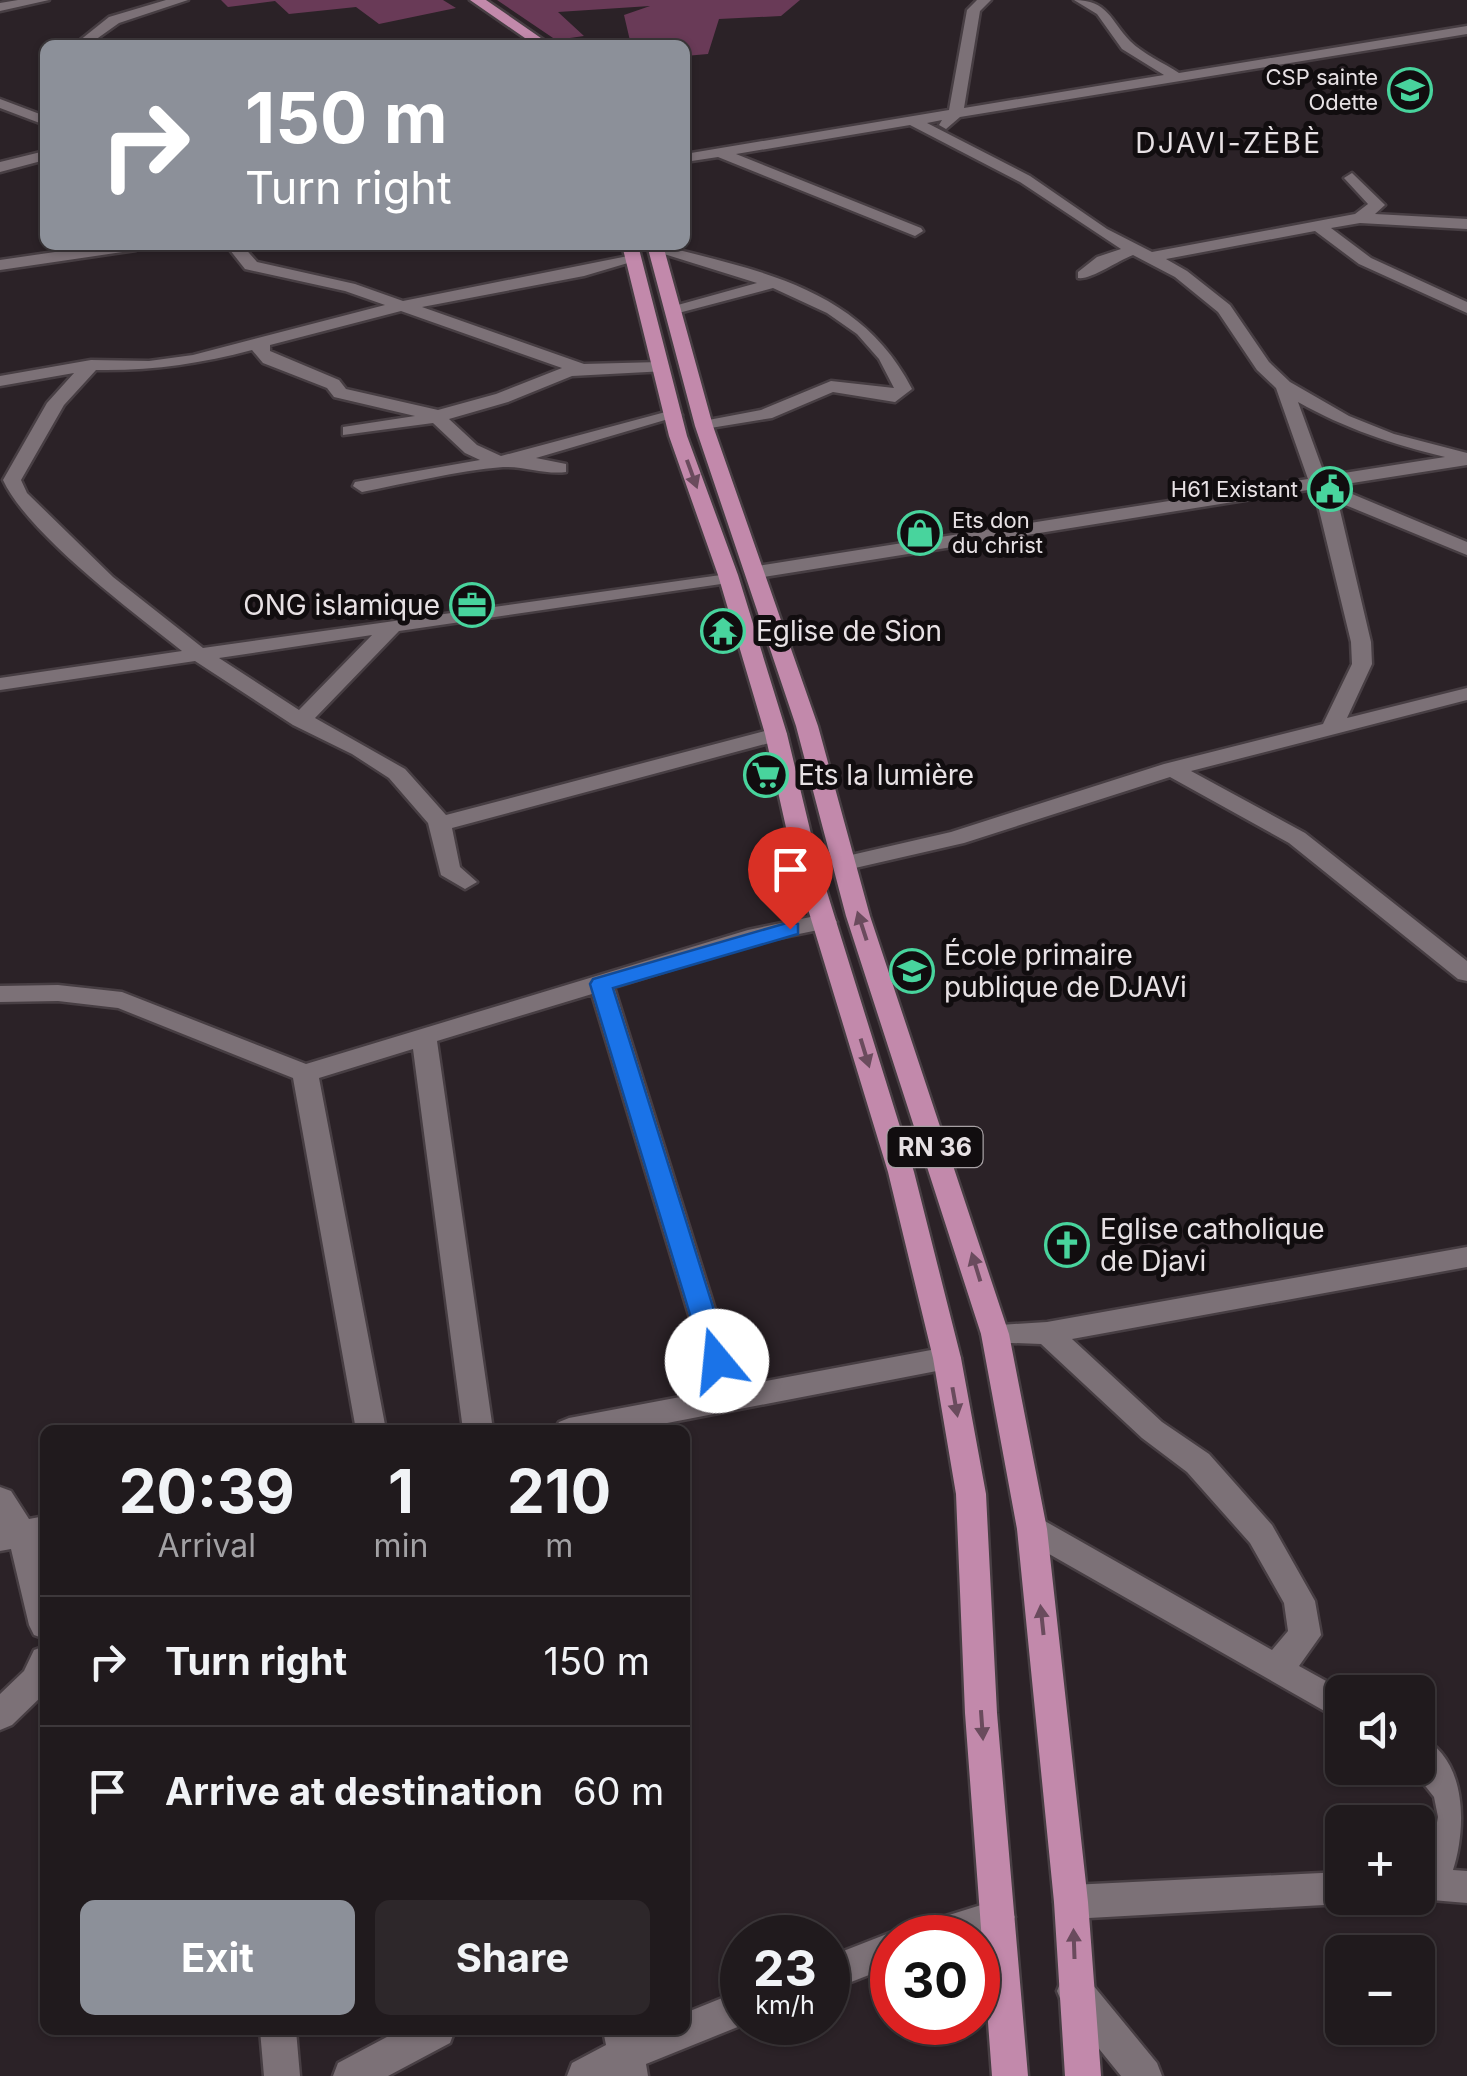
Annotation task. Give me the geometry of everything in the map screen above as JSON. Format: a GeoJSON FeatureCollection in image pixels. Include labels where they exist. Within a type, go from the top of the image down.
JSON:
{"type":"FeatureCollection","features":[{"type":"Feature","properties":{"kind":"main road"},"geometry":{"type":"LineString","coordinates":[[456,0],[513,40]]}},
{"type":"Feature","properties":{"kind":"main road"},"geometry":{"type":"LineString","coordinates":[[477,0],[537,40]]}},
{"type":"Feature","properties":{"kind":"main road","name":"RN 36"},"geometry":{"type":"LineString","coordinates":[[643,250],[673,312],[704,426],[758,572],[808,726],[842,864],[995,1334],[1032,1528],[1071,1902],[1083,2076]]}},
{"type":"Feature","properties":{"kind":"main road","name":"RN 36"},"geometry":{"type":"LineString","coordinates":[[643,250],[660,367],[672,415],[776,734],[825,922],[900,1172],[947,1358],[971,1494],[996,1915]]}},
{"type":"Feature","properties":{"kind":"main road","name":"RN 36"},"geometry":{"type":"LineString","coordinates":[[1000,1962],[1010,2076]]}},
{"type":"Feature","properties":{"kind":"street"},"geometry":{"type":"LineString","coordinates":[[0,7],[42,0]]}},
{"type":"Feature","properties":{"kind":"street"},"geometry":{"type":"LineString","coordinates":[[85,40],[119,17],[182,0]]}},
{"type":"Feature","properties":{"kind":"street"},"geometry":{"type":"LineString","coordinates":[[937,135],[956,113],[974,10],[984,0]]}},
{"type":"Feature","properties":{"kind":"street"},"geometry":{"type":"LineString","coordinates":[[1080,0],[1102,12],[1128,46],[1176,77]]}},
{"type":"Feature","properties":{"kind":"street"},"geometry":{"type":"LineString","coordinates":[[103,2],[119,17]]}},
{"type":"Feature","properties":{"kind":"street"},"geometry":{"type":"LineString","coordinates":[[690,157],[1467,30]]}},
{"type":"Feature","properties":{"kind":"street"},"geometry":{"type":"LineString","coordinates":[[0,103],[38,114]]}},
{"type":"Feature","properties":{"kind":"street"},"geometry":{"type":"LineString","coordinates":[[911,120],[1026,180],[1082,220],[1210,294],[1284,386],[1322,486],[1362,664],[1330,732]]}},
{"type":"Feature","properties":{"kind":"street"},"geometry":{"type":"LineString","coordinates":[[722,154],[915,231]]}},
{"type":"Feature","properties":{"kind":"street"},"geometry":{"type":"LineString","coordinates":[[0,167],[40,156]]}},
{"type":"Feature","properties":{"kind":"street"},"geometry":{"type":"LineString","coordinates":[[1352,178],[1377,204],[1360,218]]}},
{"type":"Feature","properties":{"kind":"street"},"geometry":{"type":"LineString","coordinates":[[1440,220],[1436,212],[1445,209],[1467,213]]}},
{"type":"Feature","properties":{"kind":"street"},"geometry":{"type":"LineString","coordinates":[[1152,258],[1194,253],[1360,218],[1467,224]]}},
{"type":"Feature","properties":{"kind":"street"},"geometry":{"type":"LineString","coordinates":[[1317,225],[1364,261],[1467,308]]}},
{"type":"Feature","properties":{"kind":"street"},"geometry":{"type":"LineString","coordinates":[[1084,275],[1102,260],[1136,249]]}},
{"type":"Feature","properties":{"kind":"street"},"geometry":{"type":"LineString","coordinates":[[0,265],[102,250]]}},
{"type":"Feature","properties":{"kind":"street"},"geometry":{"type":"LineString","coordinates":[[238,250],[252,266],[325,280],[582,369]]}},
{"type":"Feature","properties":{"kind":"street"},"geometry":{"type":"LineString","coordinates":[[0,380],[91,364],[172,364],[401,306],[584,271],[640,250]]}},
{"type":"Feature","properties":{"kind":"street"},"geometry":{"type":"LineString","coordinates":[[647,250],[770,284],[857,322],[896,368],[902,393],[884,396],[831,386],[766,414],[704,426]]}},
{"type":"Feature","properties":{"kind":"street"},"geometry":{"type":"LineString","coordinates":[[673,312],[770,284]]}},
{"type":"Feature","properties":{"kind":"street"},"geometry":{"type":"LineString","coordinates":[[261,342],[262,352],[269,359],[333,384],[340,393],[435,415],[471,449],[500,462],[527,461],[559,468]]}},
{"type":"Feature","properties":{"kind":"street"},"geometry":{"type":"LineString","coordinates":[[91,364],[56,404],[12,480],[18,495],[106,581],[198,654],[301,720],[388,767],[440,824],[449,870],[464,882]]}},
{"type":"Feature","properties":{"kind":"street"},"geometry":{"type":"LineString","coordinates":[[349,431],[410,426],[435,415],[505,397],[548,376],[582,369],[660,367]]}},
{"type":"Feature","properties":{"kind":"street"},"geometry":{"type":"LineString","coordinates":[[1284,386],[1342,420],[1388,438],[1461,456]]}},
{"type":"Feature","properties":{"kind":"street"},"geometry":{"type":"LineString","coordinates":[[362,486],[500,462],[672,415]]}},
{"type":"Feature","properties":{"kind":"street"},"geometry":{"type":"LineString","coordinates":[[1461,456],[1467,440]]}},
{"type":"Feature","properties":{"kind":"street"},"geometry":{"type":"LineString","coordinates":[[758,572],[1322,486],[1461,456]]}},
{"type":"Feature","properties":{"kind":"street"},"geometry":{"type":"LineString","coordinates":[[1322,486],[1467,549]]}},
{"type":"Feature","properties":{"kind":"street"},"geometry":{"type":"LineString","coordinates":[[0,684],[728,578]]}},
{"type":"Feature","properties":{"kind":"street"},"geometry":{"type":"LineString","coordinates":[[301,720],[394,624]]}},
{"type":"Feature","properties":{"kind":"street"},"geometry":{"type":"LineString","coordinates":[[842,864],[956,838],[1172,769],[1330,732],[1467,694]]}},
{"type":"Feature","properties":{"kind":"street"},"geometry":{"type":"LineString","coordinates":[[440,824],[776,734]]}},
{"type":"Feature","properties":{"kind":"street"},"geometry":{"type":"LineString","coordinates":[[1172,769],[1297,838],[1467,973]]}},
{"type":"Feature","properties":{"kind":"street"},"geometry":{"type":"LineString","coordinates":[[4,984],[122,1000],[305,1072],[424,1040],[756,936],[825,922]]}},
{"type":"Feature","properties":{"kind":"street"},"geometry":{"type":"LineString","coordinates":[[601,984],[729,1399]]}},
{"type":"Feature","properties":{"kind":"street"},"geometry":{"type":"LineString","coordinates":[[424,1040],[477,1425]]}},
{"type":"Feature","properties":{"kind":"street"},"geometry":{"type":"LineString","coordinates":[[305,1072],[370,1425]]}},
{"type":"Feature","properties":{"kind":"street"},"geometry":{"type":"LineString","coordinates":[[995,1334],[1046,1334],[1467,1257]]}},
{"type":"Feature","properties":{"kind":"street"},"geometry":{"type":"LineString","coordinates":[[1046,1334],[1152,1430],[1198,1464],[1261,1534],[1300,1601],[1305,1635],[1277,1668]]}},
{"type":"Feature","properties":{"kind":"street"},"geometry":{"type":"LineString","coordinates":[[594,1425],[947,1358]]}},
{"type":"Feature","properties":{"kind":"street"},"geometry":{"type":"LineString","coordinates":[[0,1500],[22,1534],[40,1588]]}},
{"type":"Feature","properties":{"kind":"street"},"geometry":{"type":"LineString","coordinates":[[1032,1528],[1325,1697]]}},
{"type":"Feature","properties":{"kind":"street"},"geometry":{"type":"LineString","coordinates":[[0,1715],[36,1681],[40,1672]]}},
{"type":"Feature","properties":{"kind":"street"},"geometry":{"type":"LineString","coordinates":[[1435,1769],[1452,1786],[1463,1816],[1455,1850],[1435,1870]]}},
{"type":"Feature","properties":{"kind":"street"},"geometry":{"type":"LineString","coordinates":[[1435,1886],[1467,1887]]}},
{"type":"Feature","properties":{"kind":"street"},"geometry":{"type":"LineString","coordinates":[[1071,1902],[1325,1889]]}},
{"type":"Feature","properties":{"kind":"street"},"geometry":{"type":"LineString","coordinates":[[1075,1992],[1144,2076]]}},
{"type":"Feature","properties":{"kind":"street"},"geometry":{"type":"LineString","coordinates":[[690,2028],[720,2017]]}},
{"type":"Feature","properties":{"kind":"street"},"geometry":{"type":"LineString","coordinates":[[278,2035],[282,2076]]}},
{"type":"Feature","properties":{"kind":"street"},"geometry":{"type":"LineString","coordinates":[[351,2076],[428,2035]]}},
{"type":"Feature","properties":{"kind":"street"},"geometry":{"type":"LineString","coordinates":[[584,2076],[673,2035]]}},
{"type":"Feature","properties":{"kind":"shaded area"},"geometry":{"type":"Polygon","coordinates":[[[221,0],[443,0],[456,8],[379,24],[356,7],[289,14],[275,1],[228,7],[221,0]]]}},
{"type":"Feature","properties":{"kind":"shaded area"},"geometry":{"type":"Polygon","coordinates":[[[497,0],[800,0],[781,16],[719,19],[708,54],[690,56],[690,40],[630,40],[624,15],[650,6],[558,12],[584,36],[556,40],[497,0]]]}},
{"type":"Feature","properties":{"kind":"place","name":"CSP sainte Odette"},"geometry":{"type":"Point","coordinates":[1410,90]}},
{"type":"Feature","properties":{"kind":"place","name":"H61 Existant"},"geometry":{"type":"Point","coordinates":[1330,489]}},
{"type":"Feature","properties":{"kind":"place","name":"Ets don du christ"},"geometry":{"type":"Point","coordinates":[920,533]}},
{"type":"Feature","properties":{"kind":"place","name":"ONG islamique"},"geometry":{"type":"Point","coordinates":[472,605]}},
{"type":"Feature","properties":{"kind":"place","name":"Eglise de Sion"},"geometry":{"type":"Point","coordinates":[723,631]}},
{"type":"Feature","properties":{"kind":"place","name":"Ets la lumière"},"geometry":{"type":"Point","coordinates":[766,775]}},
{"type":"Feature","properties":{"kind":"place","name":"École primaire publique de DJAVi"},"geometry":{"type":"Point","coordinates":[912,971]}},
{"type":"Feature","properties":{"kind":"place","name":"Eglise catholique de Djavi"},"geometry":{"type":"Point","coordinates":[1067,1245]}},
{"type":"Feature","properties":{"kind":"district","name":"DJAVI-ZÈBÈ"},"geometry":{"type":"Point","coordinates":[1229,143]}},
{"type":"Feature","properties":{"kind":"route"},"geometry":{"type":"LineString","coordinates":[[717,1361],[601,984],[790,929]]}}]}
